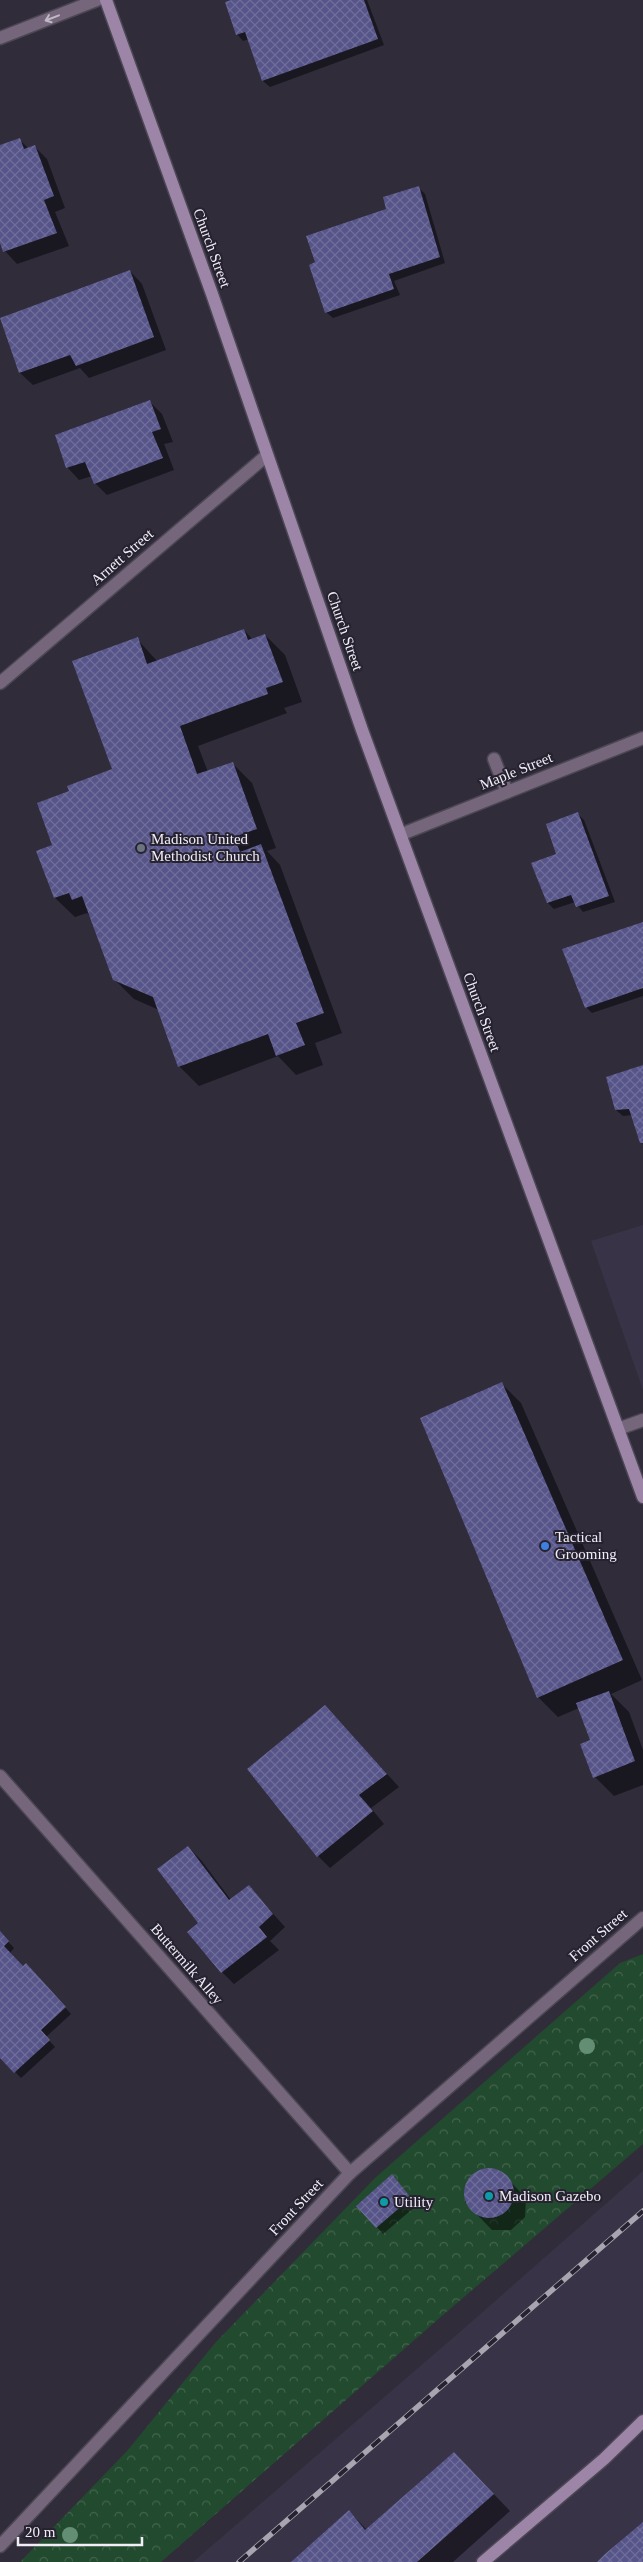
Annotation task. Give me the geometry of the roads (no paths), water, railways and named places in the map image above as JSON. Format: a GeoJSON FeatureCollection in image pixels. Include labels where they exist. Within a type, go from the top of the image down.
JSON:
{"type":"FeatureCollection","features":[{"type":"Feature","properties":{"kind":"street"},"geometry":{"type":"LineString","coordinates":[[0,38],[97,0]]}},
{"type":"Feature","properties":{"kind":"street","name":"Church Street"},"geometry":{"type":"LineString","coordinates":[[106,0],[212,294],[266,456],[362,730],[402,834],[643,1497]]}},
{"type":"Feature","properties":{"kind":"street","name":"Arnett Street"},"geometry":{"type":"LineString","coordinates":[[0,683],[266,456]]}},
{"type":"Feature","properties":{"kind":"street","name":"Maple Street"},"geometry":{"type":"LineString","coordinates":[[402,834],[643,738]]}},
{"type":"Feature","properties":{"kind":"street"},"geometry":{"type":"LineString","coordinates":[[494,760],[507,792]]}},
{"type":"Feature","properties":{"kind":"street"},"geometry":{"type":"LineString","coordinates":[[618,1429],[643,1420]]}},
{"type":"Feature","properties":{"kind":"street","name":"Buttermilk Alley"},"geometry":{"type":"LineString","coordinates":[[0,1776],[350,2173]]}},
{"type":"Feature","properties":{"kind":"street","name":"Front Street"},"geometry":{"type":"LineString","coordinates":[[0,2546],[350,2173],[643,1918]]}},
{"type":"Feature","properties":{"kind":"street"},"geometry":{"type":"LineString","coordinates":[[483,2562],[604,2459],[643,2421]]}},
{"type":"Feature","properties":{"kind":"railway"},"geometry":{"type":"LineString","coordinates":[[239,2562],[643,2211]]}},
{"type":"Feature","properties":{"kind":"place","name":"Madison United Methodist Church"},"geometry":{"type":"Point","coordinates":[141,848]}},
{"type":"Feature","properties":{"kind":"place","name":"Tactical Grooming"},"geometry":{"type":"Point","coordinates":[545,1546]}},
{"type":"Feature","properties":{"kind":"place","name":"Madison Gazebo"},"geometry":{"type":"Point","coordinates":[489,2196]}},
{"type":"Feature","properties":{"kind":"place","name":"Utility"},"geometry":{"type":"Point","coordinates":[384,2202]}}]}
